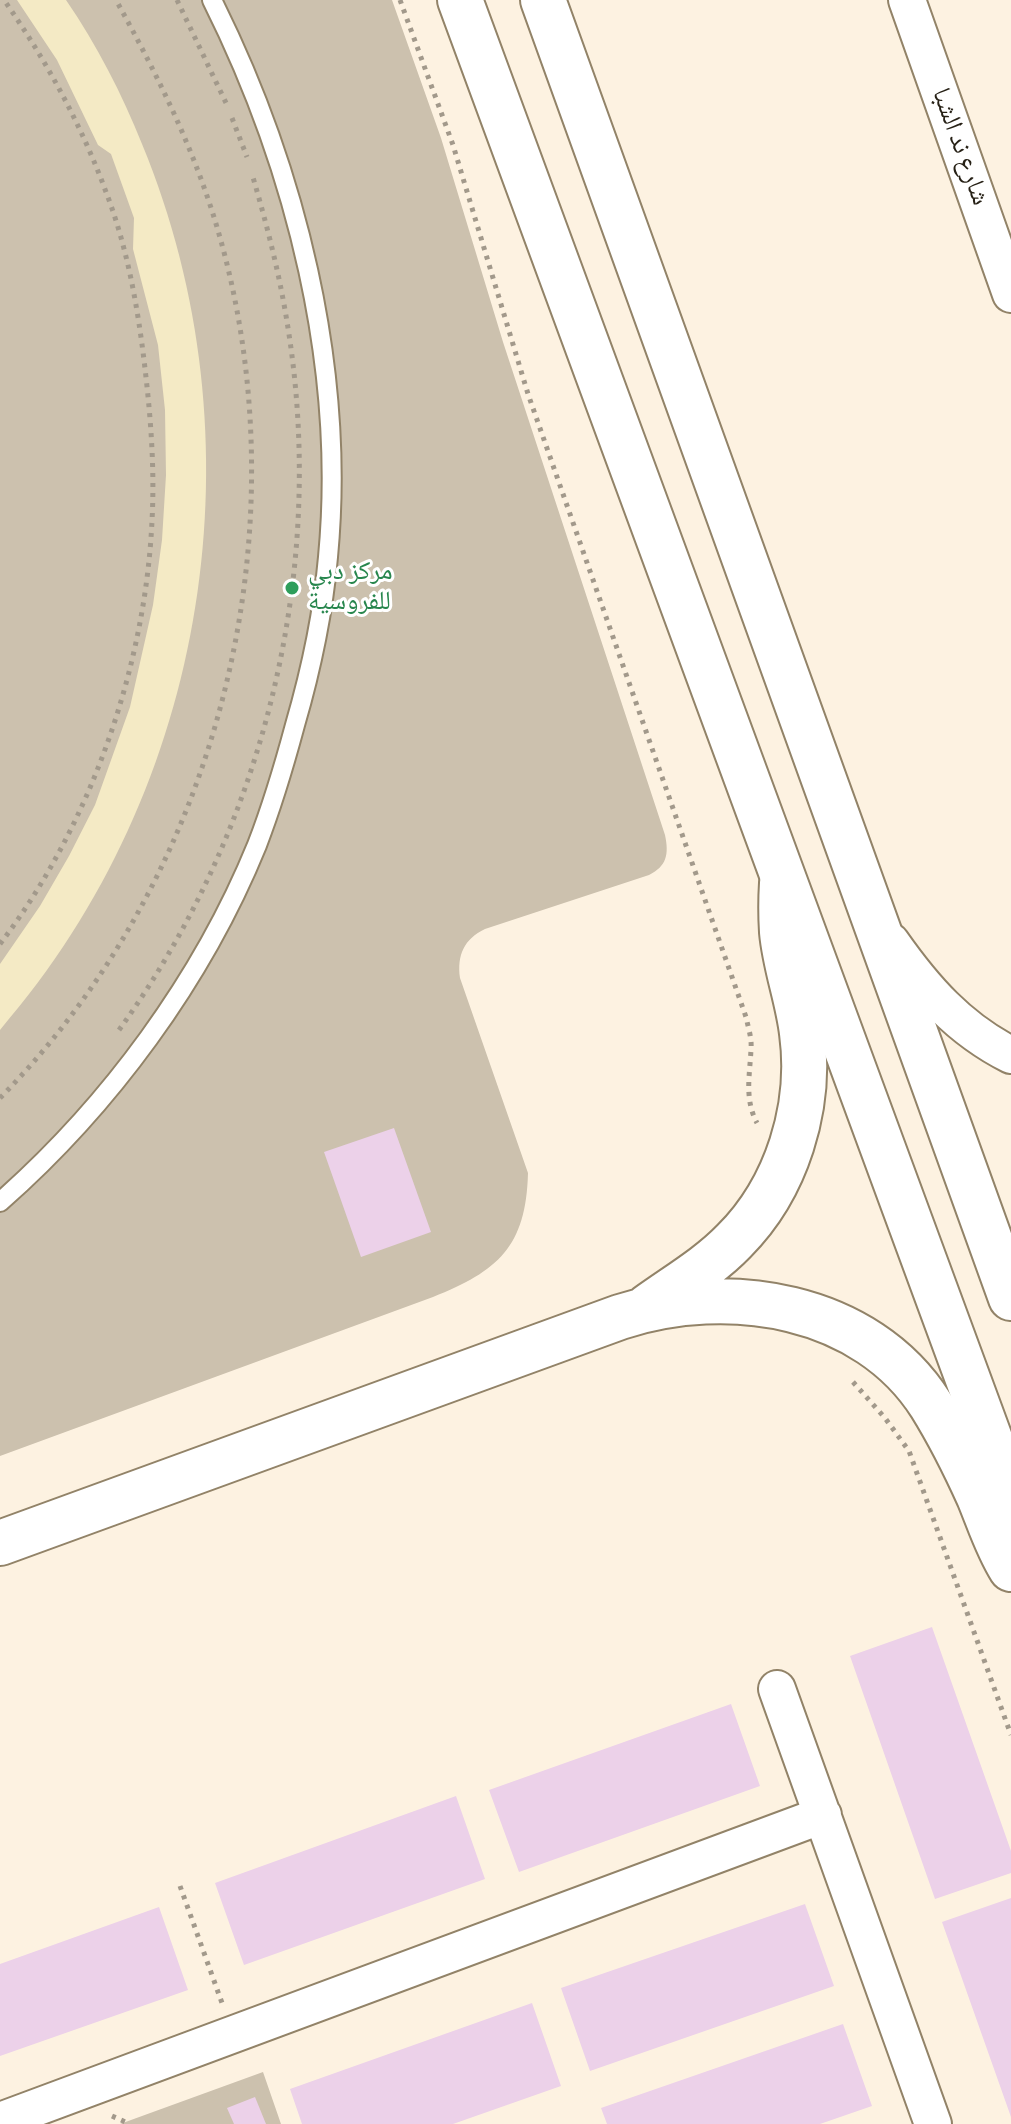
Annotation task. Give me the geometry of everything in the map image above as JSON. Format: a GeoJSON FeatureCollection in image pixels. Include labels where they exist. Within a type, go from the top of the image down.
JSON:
{"type":"FeatureCollection","features":[{"type":"Feature","properties":{"kind":"main road"},"geometry":{"type":"LineString","coordinates":[[460,0],[1011,1496]]}},
{"type":"Feature","properties":{"kind":"main road"},"geometry":{"type":"LineString","coordinates":[[543,0],[1011,1298]]}},
{"type":"Feature","properties":{"kind":"main road"},"geometry":{"type":"LineString","coordinates":[[642,1310],[705,1266],[734,1241],[769,1195],[792,1143],[801,1103],[804,1061],[802,1033],[782,934],[782,875]]}},
{"type":"Feature","properties":{"kind":"main road"},"geometry":{"type":"LineString","coordinates":[[0,1543],[642,1310],[718,1300],[780,1305],[846,1330],[904,1372],[929,1402],[962,1462],[1011,1569]]}},
{"type":"Feature","properties":{"kind":"street","name":"شارع ند الشبا"},"geometry":{"type":"LineString","coordinates":[[907,0],[1011,294]]}},
{"type":"Feature","properties":{"kind":"street"},"geometry":{"type":"LineString","coordinates":[[878,923],[932,996],[965,1027],[1011,1055]]}},
{"type":"Feature","properties":{"kind":"street"},"geometry":{"type":"LineString","coordinates":[[777,1689],[933,2124]]}},
{"type":"Feature","properties":{"kind":"street"},"geometry":{"type":"LineString","coordinates":[[0,2121],[823,1815]]}},
{"type":"Feature","properties":{"kind":"lane"},"geometry":{"type":"LineString","coordinates":[[0,1202],[70,1134],[118,1078],[164,1015],[214,935],[251,857],[275,795],[307,682],[320,620],[329,538],[330,449],[314,303],[282,168],[255,93],[212,0]]}},
{"type":"Feature","properties":{"kind":"path"},"geometry":{"type":"LineString","coordinates":[[0,944],[43,878],[69,830],[96,771],[113,723],[137,637],[146,582],[152,523],[153,464],[150,404],[134,294],[107,194],[61,92],[31,39],[4,0]]}},
{"type":"Feature","properties":{"kind":"path"},"geometry":{"type":"LineString","coordinates":[[0,1098],[47,1046],[115,951],[173,841],[199,779],[219,715],[245,584],[250,517],[248,391],[228,273],[213,215],[171,103],[116,0]]}},
{"type":"Feature","properties":{"kind":"path"},"geometry":{"type":"LineString","coordinates":[[113,1038],[165,961],[196,905],[241,801],[267,721],[278,670],[291,596],[298,515],[297,398],[279,273],[249,164],[229,108],[177,0]]}},
{"type":"Feature","properties":{"kind":"path"},"geometry":{"type":"LineString","coordinates":[[400,0],[453,145],[528,394],[746,1017],[752,1045],[748,1086],[752,1113],[763,1133]]}},
{"type":"Feature","properties":{"kind":"path"},"geometry":{"type":"LineString","coordinates":[[852,1380],[909,1451],[1011,1735]]}},
{"type":"Feature","properties":{"kind":"path"},"geometry":{"type":"LineString","coordinates":[[180,1886],[234,2034]]}},
{"type":"Feature","properties":{"kind":"shaded area","name":"مركز دبي للفروسية"},"geometry":{"type":"Polygon","coordinates":[[[0,0],[392,0],[441,138],[503,342],[667,848],[663,863],[649,875],[485,929],[467,943],[461,955],[460,978],[528,1173],[526,1199],[514,1238],[491,1266],[433,1297],[0,1456],[0,0]]]}},
{"type":"Feature","properties":{"kind":"shaded area"},"geometry":{"type":"Polygon","coordinates":[[[263,2072],[281,2124],[120,2124],[263,2072]]]}},
{"type":"Feature","properties":{"kind":"sand"},"geometry":{"type":"Polygon","coordinates":[[[17,0],[66,0],[108,70],[142,144],[180,257],[201,373],[206,490],[196,607],[169,721],[128,831],[71,935],[0,1030],[0,964],[40,906],[95,805],[130,707],[153,605],[162,540],[166,475],[165,410],[158,345],[133,249],[134,218],[111,154],[98,145],[57,60],[17,0]]]}},
{"type":"Feature","properties":{"kind":"building"},"geometry":{"type":"Polygon","coordinates":[[[394,1128],[431,1232],[361,1257],[324,1152],[394,1128]]]}},
{"type":"Feature","properties":{"kind":"building"},"geometry":{"type":"Polygon","coordinates":[[[932,1627],[1011,1851],[1011,1873],[935,1899],[850,1656],[932,1627]]]}},
{"type":"Feature","properties":{"kind":"building"},"geometry":{"type":"Polygon","coordinates":[[[731,1704],[760,1786],[519,1872],[489,1790],[731,1704]]]}},
{"type":"Feature","properties":{"kind":"building"},"geometry":{"type":"Polygon","coordinates":[[[456,1796],[485,1879],[244,1965],[215,1883],[456,1796]]]}},
{"type":"Feature","properties":{"kind":"building"},"geometry":{"type":"Polygon","coordinates":[[[1011,1898],[1011,2117],[942,1922],[1011,1898]]]}},
{"type":"Feature","properties":{"kind":"building"},"geometry":{"type":"Polygon","coordinates":[[[805,1904],[834,1986],[590,2071],[561,1988],[805,1904]]]}},
{"type":"Feature","properties":{"kind":"building"},"geometry":{"type":"Polygon","coordinates":[[[159,1907],[188,1990],[0,2056],[0,1964],[159,1907]]]}},
{"type":"Feature","properties":{"kind":"building"},"geometry":{"type":"Polygon","coordinates":[[[532,2003],[561,2086],[453,2124],[302,2124],[290,2089],[532,2003]]]}},
{"type":"Feature","properties":{"kind":"building"},"geometry":{"type":"Polygon","coordinates":[[[843,2024],[872,2106],[820,2124],[607,2124],[601,2108],[843,2024]]]}},
{"type":"Feature","properties":{"kind":"building"},"geometry":{"type":"Polygon","coordinates":[[[255,2097],[266,2124],[234,2124],[227,2108],[255,2097]]]}},
{"type":"Feature","properties":{"kind":"place","name":"مركز دبي للفروسية"},"geometry":{"type":"Point","coordinates":[292,588]}}]}
